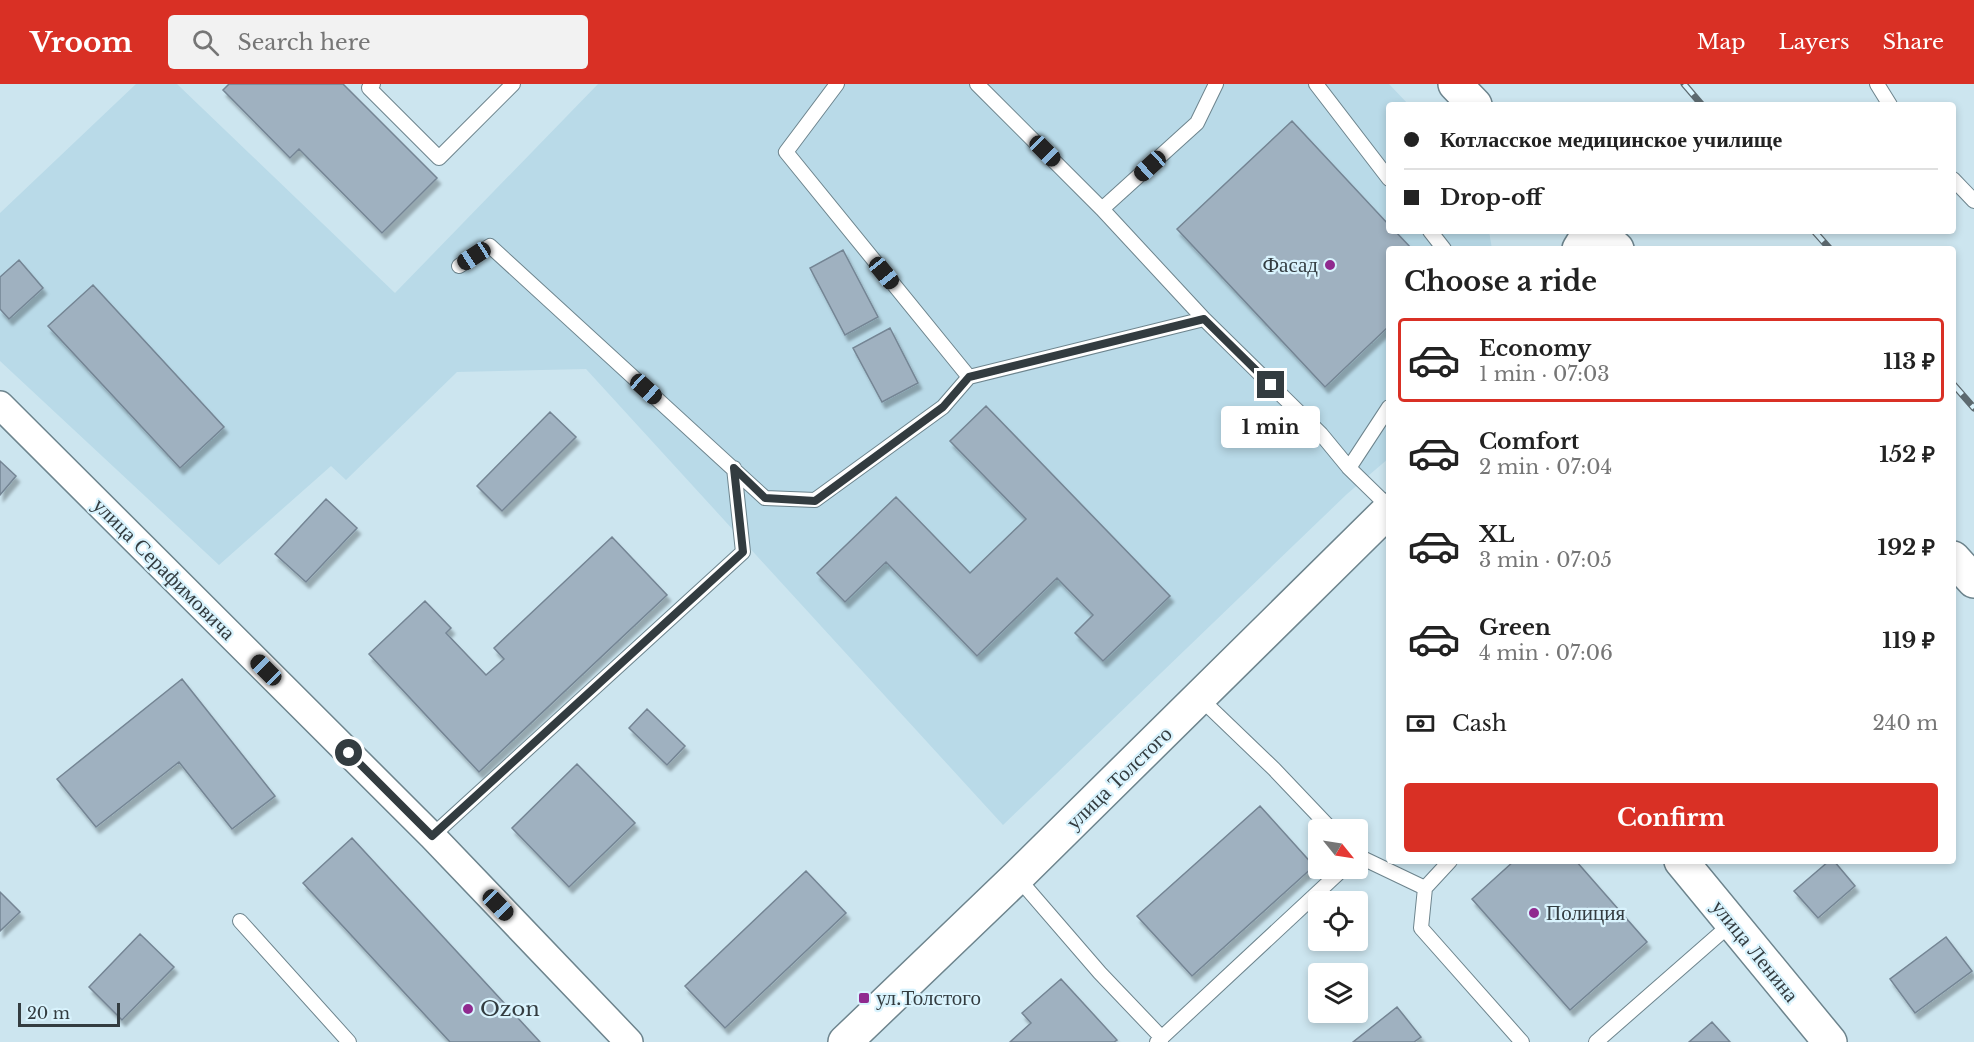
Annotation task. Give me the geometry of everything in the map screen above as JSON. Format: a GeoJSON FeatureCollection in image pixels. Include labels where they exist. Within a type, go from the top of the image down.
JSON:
{"type":"FeatureCollection","features":[{"type":"Feature","properties":{"kind":"street"},"geometry":{"type":"LineString","coordinates":[[1455,84],[1472,102]]}},
{"type":"Feature","properties":{"kind":"street"},"geometry":{"type":"LineString","coordinates":[[1600,234],[1614,246]]}},
{"type":"Feature","properties":{"kind":"street","name":"улица Серафимовича"},"geometry":{"type":"LineString","coordinates":[[0,405],[432,836],[629,1042]]}},
{"type":"Feature","properties":{"kind":"street","name":"улица Толстого"},"geometry":{"type":"LineString","coordinates":[[845,1042],[1200,698],[1386,511]]}},
{"type":"Feature","properties":{"kind":"street"},"geometry":{"type":"LineString","coordinates":[[1956,561],[1974,581]]}},
{"type":"Feature","properties":{"kind":"street","name":"улица Ленина"},"geometry":{"type":"LineString","coordinates":[[1683,864],[1830,1042]]}},
{"type":"Feature","properties":{"kind":"lane"},"geometry":{"type":"LineString","coordinates":[[373,84],[369,88],[439,158],[513,84]]}},
{"type":"Feature","properties":{"kind":"lane"},"geometry":{"type":"LineString","coordinates":[[837,84],[786,152],[969,377]]}},
{"type":"Feature","properties":{"kind":"lane"},"geometry":{"type":"LineString","coordinates":[[977,84],[1102,209],[1204,319],[1321,434],[1349,468],[1386,505]]}},
{"type":"Feature","properties":{"kind":"lane"},"geometry":{"type":"LineString","coordinates":[[1102,209],[1197,123],[1216,84]]}},
{"type":"Feature","properties":{"kind":"lane"},"geometry":{"type":"LineString","coordinates":[[1316,84],[1386,174]]}},
{"type":"Feature","properties":{"kind":"lane"},"geometry":{"type":"LineString","coordinates":[[1877,84],[1888,102]]}},
{"type":"Feature","properties":{"kind":"lane"},"geometry":{"type":"LineString","coordinates":[[1956,182],[1974,201]]}},
{"type":"Feature","properties":{"kind":"lane"},"geometry":{"type":"LineString","coordinates":[[1432,234],[1442,246]]}},
{"type":"Feature","properties":{"kind":"lane"},"geometry":{"type":"LineString","coordinates":[[459,266],[490,246],[765,498],[815,501],[943,407],[969,377],[1204,319]]}},
{"type":"Feature","properties":{"kind":"lane"},"geometry":{"type":"LineString","coordinates":[[1349,468],[1386,412]]}},
{"type":"Feature","properties":{"kind":"lane"},"geometry":{"type":"LineString","coordinates":[[432,836],[743,552],[734,468]]}},
{"type":"Feature","properties":{"kind":"lane"},"geometry":{"type":"LineString","coordinates":[[1200,698],[1274,769],[1322,819]]}},
{"type":"Feature","properties":{"kind":"lane"},"geometry":{"type":"LineString","coordinates":[[1368,861],[1425,888]]}},
{"type":"Feature","properties":{"kind":"lane"},"geometry":{"type":"LineString","coordinates":[[1447,864],[1425,888],[1421,928],[1522,1042]]}},
{"type":"Feature","properties":{"kind":"lane"},"geometry":{"type":"LineString","coordinates":[[1017,877],[1160,1040],[1332,879]]}},
{"type":"Feature","properties":{"kind":"lane"},"geometry":{"type":"LineString","coordinates":[[240,921],[349,1042]]}},
{"type":"Feature","properties":{"kind":"lane"},"geometry":{"type":"LineString","coordinates":[[1596,1042],[1732,923]]}},
{"type":"Feature","properties":{"kind":"shaded area"},"geometry":{"type":"Polygon","coordinates":[[[136,84],[177,84],[395,293],[598,84],[1389,84],[1406,102],[1386,102],[1386,234],[1490,234],[1492,246],[1386,246],[1386,461],[1347,494],[1003,825],[586,369],[457,372],[346,480],[331,466],[219,565],[0,361],[0,213],[136,84]]]}},
{"type":"Feature","properties":{"kind":"building"},"geometry":{"type":"Polygon","coordinates":[[[229,84],[343,84],[437,178],[382,233],[299,149],[290,158],[223,90],[229,84]]]}},
{"type":"Feature","properties":{"kind":"building"},"geometry":{"type":"Polygon","coordinates":[[[1292,121],[1386,222],[1386,234],[1398,234],[1409,246],[1386,246],[1386,329],[1325,387],[1177,229],[1292,121]]]}},
{"type":"Feature","properties":{"kind":"building"},"geometry":{"type":"Polygon","coordinates":[[[843,250],[878,317],[845,335],[810,268],[843,250]]]}},
{"type":"Feature","properties":{"kind":"building"},"geometry":{"type":"Polygon","coordinates":[[[19,260],[43,288],[9,319],[0,309],[0,277],[19,260]]]}},
{"type":"Feature","properties":{"kind":"building"},"geometry":{"type":"Polygon","coordinates":[[[93,285],[224,427],[180,468],[48,326],[93,285]]]}},
{"type":"Feature","properties":{"kind":"building"},"geometry":{"type":"Polygon","coordinates":[[[890,328],[918,383],[882,402],[853,348],[890,328]]]}},
{"type":"Feature","properties":{"kind":"building"},"geometry":{"type":"Polygon","coordinates":[[[986,406],[1170,596],[1103,661],[1075,633],[1093,615],[1057,578],[977,656],[886,562],[845,602],[817,573],[896,497],[970,573],[1026,519],[950,441],[986,406]]]}},
{"type":"Feature","properties":{"kind":"building"},"geometry":{"type":"Polygon","coordinates":[[[550,412],[576,437],[502,511],[477,486],[550,412]]]}},
{"type":"Feature","properties":{"kind":"building"},"geometry":{"type":"Polygon","coordinates":[[[0,461],[16,476],[0,495],[0,461]]]}},
{"type":"Feature","properties":{"kind":"building"},"geometry":{"type":"Polygon","coordinates":[[[326,499],[357,528],[306,582],[275,554],[326,499]]]}},
{"type":"Feature","properties":{"kind":"building"},"geometry":{"type":"Polygon","coordinates":[[[612,537],[667,595],[479,772],[369,654],[425,601],[451,628],[446,633],[486,675],[504,659],[494,648],[612,537]]]}},
{"type":"Feature","properties":{"kind":"building"},"geometry":{"type":"Polygon","coordinates":[[[182,679],[275,796],[232,829],[179,762],[96,827],[57,779],[182,679]]]}},
{"type":"Feature","properties":{"kind":"building"},"geometry":{"type":"Polygon","coordinates":[[[647,709],[685,746],[667,765],[629,728],[647,709]]]}},
{"type":"Feature","properties":{"kind":"building"},"geometry":{"type":"Polygon","coordinates":[[[577,764],[635,823],[569,887],[512,828],[577,764]]]}},
{"type":"Feature","properties":{"kind":"building"},"geometry":{"type":"Polygon","coordinates":[[[1260,806],[1308,859],[1308,871],[1192,976],[1137,916],[1260,806]]]}},
{"type":"Feature","properties":{"kind":"building"},"geometry":{"type":"Polygon","coordinates":[[[352,838],[540,1042],[450,1042],[303,883],[352,838]]]}},
{"type":"Feature","properties":{"kind":"building"},"geometry":{"type":"Polygon","coordinates":[[[1511,864],[1579,864],[1647,942],[1570,1010],[1472,899],[1511,864]]]}},
{"type":"Feature","properties":{"kind":"building"},"geometry":{"type":"Polygon","coordinates":[[[1826,864],[1837,864],[1855,886],[1818,918],[1794,891],[1826,864]]]}},
{"type":"Feature","properties":{"kind":"building"},"geometry":{"type":"Polygon","coordinates":[[[806,871],[846,913],[725,1028],[685,986],[806,871]]]}},
{"type":"Feature","properties":{"kind":"building"},"geometry":{"type":"Polygon","coordinates":[[[0,892],[20,912],[0,931],[0,892]]]}},
{"type":"Feature","properties":{"kind":"building"},"geometry":{"type":"Polygon","coordinates":[[[140,934],[174,967],[122,1020],[89,987],[140,934]]]}},
{"type":"Feature","properties":{"kind":"building"},"geometry":{"type":"Polygon","coordinates":[[[1946,937],[1972,971],[1915,1013],[1890,979],[1946,937]]]}},
{"type":"Feature","properties":{"kind":"building"},"geometry":{"type":"Polygon","coordinates":[[[1061,979],[1117,1040],[1114,1042],[1010,1042],[1031,1023],[1022,1013],[1061,979]]]}},
{"type":"Feature","properties":{"kind":"building"},"geometry":{"type":"Polygon","coordinates":[[[1397,1007],[1421,1037],[1414,1042],[1353,1042],[1397,1007]]]}},
{"type":"Feature","properties":{"kind":"building"},"geometry":{"type":"Polygon","coordinates":[[[1712,1022],[1730,1042],[1689,1042],[1712,1022]]]}},
{"type":"Feature","properties":{"kind":"railway"},"geometry":{"type":"LineString","coordinates":[[1684,84],[1699,102]]}},
{"type":"Feature","properties":{"kind":"railway"},"geometry":{"type":"LineString","coordinates":[[1817,234],[1827,246]]}},
{"type":"Feature","properties":{"kind":"railway"},"geometry":{"type":"LineString","coordinates":[[1956,387],[1974,408]]}},
{"type":"Feature","properties":{"kind":"place","name":"Фасад"},"geometry":{"type":"Point","coordinates":[1330,265]}},
{"type":"Feature","properties":{"kind":"place","name":"Полиция"},"geometry":{"type":"Point","coordinates":[1534,913]}},
{"type":"Feature","properties":{"kind":"place","name":"ул.Толстого"},"geometry":{"type":"Point","coordinates":[864,998]}},
{"type":"Feature","properties":{"kind":"place","name":"Ozon"},"geometry":{"type":"Point","coordinates":[468,1009]}},
{"type":"Feature","properties":{"kind":"route"},"geometry":{"type":"LineString","coordinates":[[349,753],[432,836],[743,552],[734,468],[765,498],[815,501],[943,407],[969,377],[1204,319],[1271,385]]}}]}
